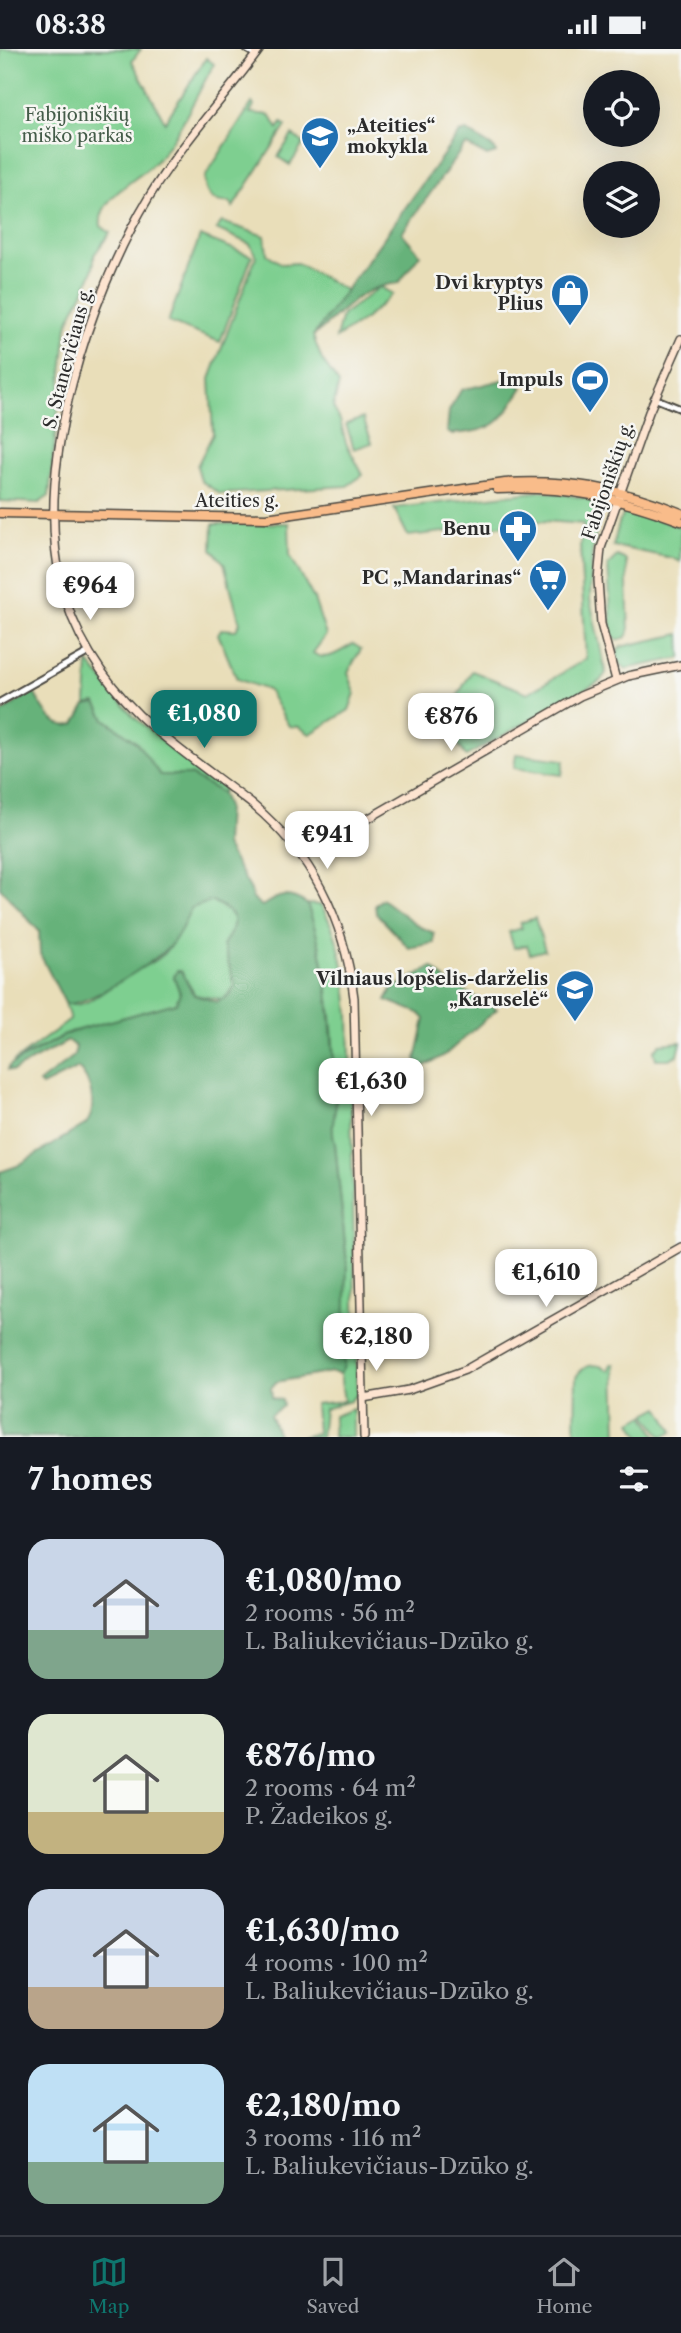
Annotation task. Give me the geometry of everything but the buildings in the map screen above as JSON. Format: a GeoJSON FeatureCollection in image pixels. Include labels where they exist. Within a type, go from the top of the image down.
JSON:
{"type":"FeatureCollection","features":[{"type":"Feature","properties":{"kind":"main road","name":"S. Stanevičiaus g."},"geometry":{"type":"LineString","coordinates":[[258,52],[159,183],[109,274],[95,309],[69,403],[53,513],[63,590],[89,652],[106,678],[139,715],[254,806],[302,857],[326,896],[339,926],[354,998],[364,1437]]}},
{"type":"Feature","properties":{"kind":"main road","name":"Fabijoniškių g."},"geometry":{"type":"LineString","coordinates":[[616,680],[601,624],[598,580],[601,548],[654,398],[681,339]]}},
{"type":"Feature","properties":{"kind":"main road","name":"Ateities g."},"geometry":{"type":"LineString","coordinates":[[0,513],[266,518],[505,483],[537,481],[576,483],[681,513]]}},
{"type":"Feature","properties":{"kind":"main road","name":"Ateities g."},"geometry":{"type":"LineString","coordinates":[[618,495],[681,521]]}},
{"type":"Feature","properties":{"kind":"main road"},"geometry":{"type":"LineString","coordinates":[[302,857],[545,715],[616,680],[681,665]]}},
{"type":"Feature","properties":{"kind":"main road"},"geometry":{"type":"LineString","coordinates":[[363,1398],[409,1390],[465,1370],[681,1247]]}},
{"type":"Feature","properties":{"kind":"street"},"geometry":{"type":"LineString","coordinates":[[246,49],[258,52]]}},
{"type":"Feature","properties":{"kind":"street"},"geometry":{"type":"LineString","coordinates":[[654,398],[681,409]]}},
{"type":"Feature","properties":{"kind":"street"},"geometry":{"type":"LineString","coordinates":[[0,702],[89,652]]}},
{"type":"Feature","properties":{"kind":"green space","name":"Fabijoniškių miško parkas"},"geometry":{"type":"Polygon","coordinates":[[[0,49],[141,49],[132,61],[165,122],[206,58],[214,64],[177,132],[160,157],[118,191],[101,216],[101,226],[110,233],[94,255],[92,273],[67,327],[49,496],[39,503],[0,501],[0,49]]]}},
{"type":"Feature","properties":{"kind":"green space"},"geometry":{"type":"Polygon","coordinates":[[[252,103],[254,105],[250,113],[270,115],[278,129],[282,123],[286,126],[233,207],[230,202],[210,197],[205,177],[252,103]]]}},
{"type":"Feature","properties":{"kind":"green space"},"geometry":{"type":"Polygon","coordinates":[[[467,131],[495,149],[496,153],[487,156],[467,145],[464,146],[402,233],[420,254],[399,283],[385,285],[362,295],[313,336],[459,133],[467,131]]]}},
{"type":"Feature","properties":{"kind":"green space"},"geometry":{"type":"Polygon","coordinates":[[[292,135],[304,143],[290,165],[278,157],[292,135]]]}},
{"type":"Feature","properties":{"kind":"green space"},"geometry":{"type":"Polygon","coordinates":[[[222,222],[265,236],[267,254],[282,264],[297,263],[347,291],[313,336],[322,360],[339,384],[333,407],[340,420],[346,443],[363,475],[347,486],[220,494],[201,481],[197,466],[213,434],[210,379],[256,256],[250,244],[216,229],[222,222]]]}},
{"type":"Feature","properties":{"kind":"green space"},"geometry":{"type":"Polygon","coordinates":[[[200,236],[252,256],[220,342],[168,322],[200,236]]]}},
{"type":"Feature","properties":{"kind":"green space"},"geometry":{"type":"Polygon","coordinates":[[[380,287],[393,294],[365,319],[336,338],[342,315],[380,287]]]}},
{"type":"Feature","properties":{"kind":"green space"},"geometry":{"type":"Polygon","coordinates":[[[506,379],[523,387],[502,418],[478,430],[451,434],[447,432],[449,411],[461,390],[506,379]]]}},
{"type":"Feature","properties":{"kind":"green space"},"geometry":{"type":"Polygon","coordinates":[[[363,418],[372,443],[354,449],[346,424],[363,418]]]}},
{"type":"Feature","properties":{"kind":"green space"},"geometry":{"type":"Polygon","coordinates":[[[543,491],[596,500],[601,505],[592,554],[590,600],[606,673],[600,681],[466,756],[443,721],[472,671],[528,693],[586,659],[580,545],[584,524],[543,521],[408,536],[394,508],[543,491]]]}},
{"type":"Feature","properties":{"kind":"green space"},"geometry":{"type":"Polygon","coordinates":[[[627,509],[681,527],[680,562],[613,546],[620,520],[627,509]]]}},
{"type":"Feature","properties":{"kind":"green space"},"geometry":{"type":"Polygon","coordinates":[[[289,523],[290,555],[314,599],[326,635],[313,653],[328,656],[353,644],[361,649],[348,672],[355,693],[349,710],[310,734],[299,727],[289,726],[268,690],[237,679],[218,634],[221,629],[236,630],[240,623],[224,563],[212,550],[213,524],[289,523]]]}},
{"type":"Feature","properties":{"kind":"green space"},"geometry":{"type":"Polygon","coordinates":[[[617,556],[626,560],[629,632],[625,638],[618,640],[612,635],[608,565],[617,556]]]}},
{"type":"Feature","properties":{"kind":"green space"},"geometry":{"type":"Polygon","coordinates":[[[680,634],[681,658],[625,669],[618,661],[617,652],[620,647],[680,634]]]}},
{"type":"Feature","properties":{"kind":"green space"},"geometry":{"type":"Polygon","coordinates":[[[88,662],[134,717],[224,789],[222,793],[190,775],[160,775],[133,740],[105,719],[96,703],[86,705],[88,662]]]}},
{"type":"Feature","properties":{"kind":"green space"},"geometry":{"type":"Polygon","coordinates":[[[33,691],[44,710],[60,724],[75,724],[86,705],[96,703],[105,719],[137,743],[160,775],[190,775],[222,793],[227,807],[225,845],[251,890],[252,898],[262,906],[284,896],[307,904],[315,928],[331,1023],[336,1096],[333,1130],[347,1264],[344,1366],[340,1374],[332,1372],[276,1382],[271,1388],[272,1398],[282,1400],[283,1406],[270,1415],[279,1437],[0,1437],[0,1172],[17,1166],[86,1124],[92,1111],[89,1087],[78,1068],[42,1086],[39,1083],[74,1056],[76,1047],[68,1041],[13,1071],[8,1070],[10,1065],[71,1032],[176,1003],[180,993],[174,977],[177,971],[181,971],[194,995],[217,1002],[230,995],[235,985],[223,945],[232,930],[233,919],[227,910],[212,901],[191,908],[173,943],[150,962],[102,992],[74,1003],[65,1003],[40,954],[39,931],[0,888],[0,714],[33,691]]]}},
{"type":"Feature","properties":{"kind":"green space"},"geometry":{"type":"Polygon","coordinates":[[[516,754],[564,760],[562,775],[514,768],[516,754]]]}},
{"type":"Feature","properties":{"kind":"green space"},"geometry":{"type":"Polygon","coordinates":[[[382,899],[420,927],[434,933],[434,943],[409,948],[376,913],[375,905],[382,899]]]}},
{"type":"Feature","properties":{"kind":"green space"},"geometry":{"type":"Polygon","coordinates":[[[212,901],[227,910],[233,919],[232,930],[223,945],[235,985],[224,1000],[195,995],[181,971],[177,971],[174,977],[180,993],[176,1003],[71,1032],[13,1062],[70,1020],[65,1003],[73,1005],[90,1000],[128,974],[158,959],[173,942],[191,908],[212,901]]]}},
{"type":"Feature","properties":{"kind":"green space"},"geometry":{"type":"Polygon","coordinates":[[[307,904],[321,905],[338,944],[349,1014],[357,1394],[350,1401],[324,1409],[321,1437],[300,1437],[317,1433],[315,1404],[344,1401],[340,1374],[347,1264],[332,1126],[334,1069],[330,1006],[324,964],[307,904]]]}},
{"type":"Feature","properties":{"kind":"green space"},"geometry":{"type":"Polygon","coordinates":[[[535,918],[545,950],[530,954],[527,945],[514,948],[509,932],[522,928],[520,923],[535,918]]]}},
{"type":"Feature","properties":{"kind":"green space"},"geometry":{"type":"Polygon","coordinates":[[[432,967],[447,981],[497,1009],[445,1055],[421,1068],[416,1059],[425,1019],[419,1013],[386,1000],[392,989],[432,967]]]}},
{"type":"Feature","properties":{"kind":"green space"},"geometry":{"type":"Polygon","coordinates":[[[681,1042],[678,1055],[669,1059],[656,1059],[654,1051],[660,1044],[681,1042]]]}},
{"type":"Feature","properties":{"kind":"green space"},"geometry":{"type":"Polygon","coordinates":[[[611,1364],[615,1364],[617,1437],[575,1437],[576,1377],[583,1369],[592,1365],[610,1371],[611,1364]]]}},
{"type":"Feature","properties":{"kind":"green space"},"geometry":{"type":"Polygon","coordinates":[[[659,1407],[673,1431],[662,1437],[646,1414],[659,1407]]]}},
{"type":"Feature","properties":{"kind":"green space"},"geometry":{"type":"Polygon","coordinates":[[[353,1409],[353,1437],[333,1437],[334,1416],[353,1409]]]}},
{"type":"Feature","properties":{"kind":"green space"},"geometry":{"type":"Polygon","coordinates":[[[644,1415],[657,1437],[641,1437],[632,1422],[644,1415]]]}},
{"type":"Feature","properties":{"kind":"place","name":"„Ateities“ mokykla"},"geometry":{"type":"Point","coordinates":[320,170]}},
{"type":"Feature","properties":{"kind":"place","name":"Dvi kryptys Plius"},"geometry":{"type":"Point","coordinates":[570,327]}},
{"type":"Feature","properties":{"kind":"place","name":"Impuls"},"geometry":{"type":"Point","coordinates":[590,414]}},
{"type":"Feature","properties":{"kind":"place","name":"Benu"},"geometry":{"type":"Point","coordinates":[518,563]}},
{"type":"Feature","properties":{"kind":"place","name":"PC „Mandarinas“"},"geometry":{"type":"Point","coordinates":[548,612]}},
{"type":"Feature","properties":{"kind":"place","name":"Vilniaus lopšelis-darželis „Karuselė“"},"geometry":{"type":"Point","coordinates":[575,1023]}}]}
